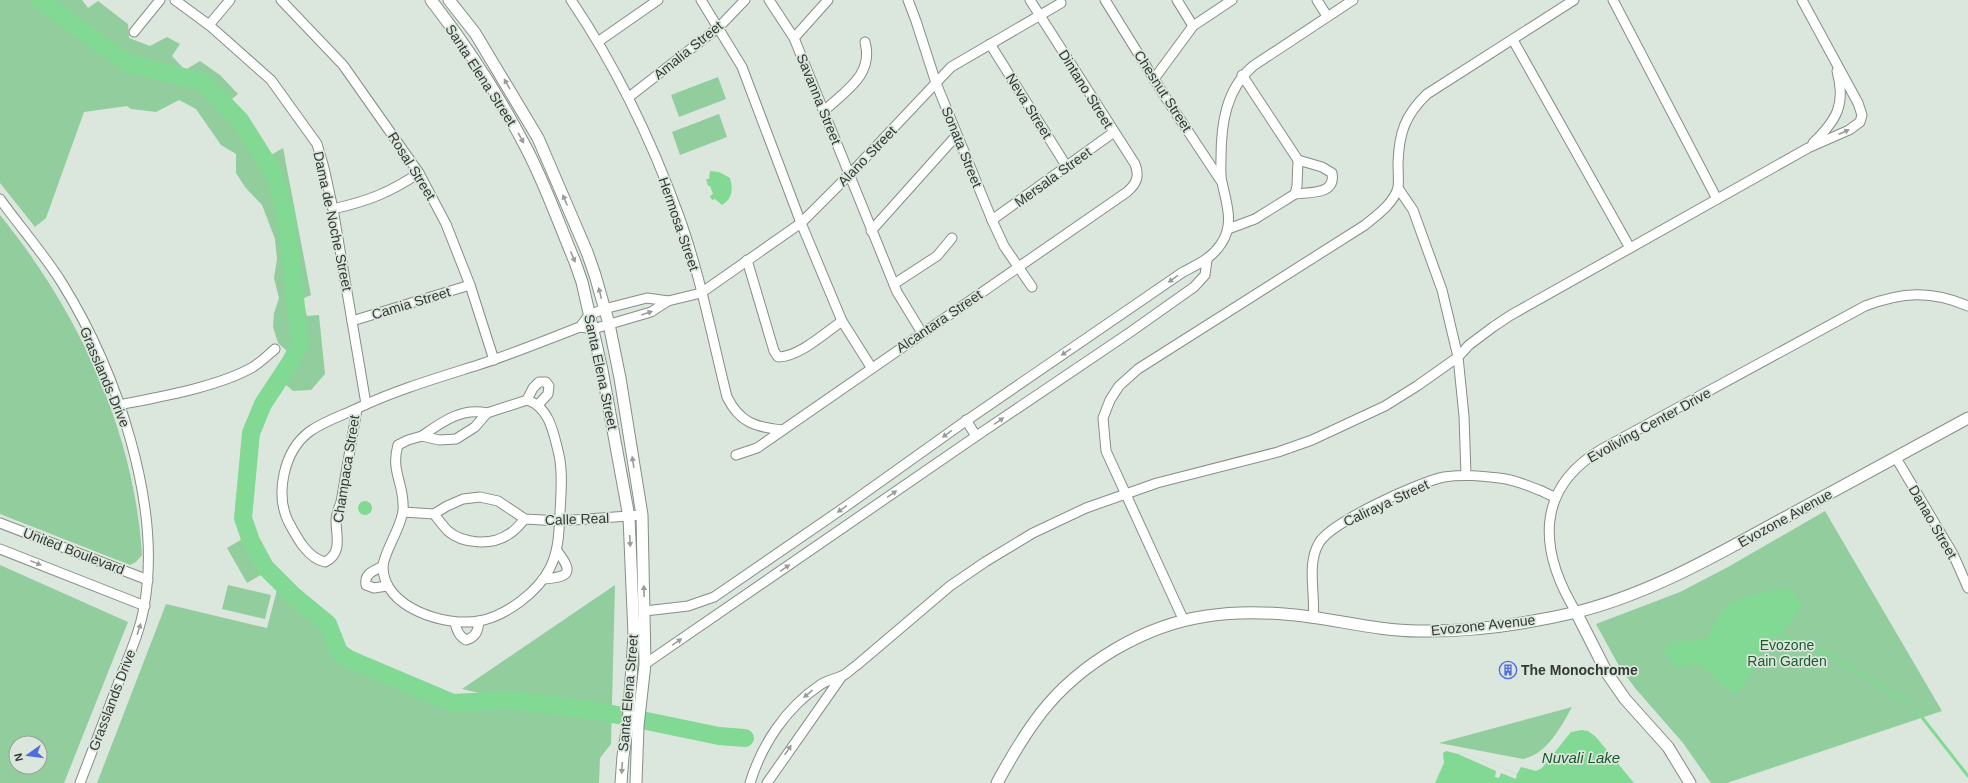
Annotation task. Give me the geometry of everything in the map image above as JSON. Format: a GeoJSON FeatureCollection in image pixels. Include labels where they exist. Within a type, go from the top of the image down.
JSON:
{"type":"FeatureCollection","features":[{"type":"Feature","properties":{"kind":"street"},"geometry":{"type":"LineString","coordinates":[[134,32],[160,0]]}},
{"type":"Feature","properties":{"kind":"street","name":"Dama de Noche Street"},"geometry":{"type":"LineString","coordinates":[[174,0],[209,25],[272,80],[317,144],[333,210],[366,404]]}},
{"type":"Feature","properties":{"kind":"street"},"geometry":{"type":"LineString","coordinates":[[209,25],[230,0]]}},
{"type":"Feature","properties":{"kind":"street","name":"Rosal Street"},"geometry":{"type":"LineString","coordinates":[[281,0],[343,65],[418,172],[446,224],[470,285],[494,360]]}},
{"type":"Feature","properties":{"kind":"street","name":"Santa Elena Street"},"geometry":{"type":"LineString","coordinates":[[431,0],[466,46],[493,88],[524,143],[575,262],[582,282],[602,370],[629,517],[634,635],[635,710]]}},
{"type":"Feature","properties":{"kind":"street","name":"Santa Elena Street"},"geometry":{"type":"LineString","coordinates":[[449,0],[482,45],[538,138],[587,252],[609,324],[620,378],[642,515],[646,664],[635,710],[633,726],[636,783]]}},
{"type":"Feature","properties":{"kind":"street","name":"Hermosa Street"},"geometry":{"type":"LineString","coordinates":[[571,0],[599,41],[629,97],[679,217],[701,293],[727,397],[733,408],[743,420],[755,426],[783,430]]}},
{"type":"Feature","properties":{"kind":"street"},"geometry":{"type":"LineString","coordinates":[[599,41],[658,0]]}},
{"type":"Feature","properties":{"kind":"street"},"geometry":{"type":"LineString","coordinates":[[701,0],[719,27],[747,80],[801,223],[842,322],[871,367]]}},
{"type":"Feature","properties":{"kind":"street","name":"Amalia Street"},"geometry":{"type":"LineString","coordinates":[[629,97],[719,27],[745,0]]}},
{"type":"Feature","properties":{"kind":"street","name":"Savanna Street"},"geometry":{"type":"LineString","coordinates":[[769,0],[794,38],[850,174],[871,231],[894,284],[922,333]]}},
{"type":"Feature","properties":{"kind":"street"},"geometry":{"type":"LineString","coordinates":[[794,38],[828,0]]}},
{"type":"Feature","properties":{"kind":"street","name":"Sonata Street"},"geometry":{"type":"LineString","coordinates":[[908,0],[936,83],[956,136],[992,220],[1004,246],[1032,287]]}},
{"type":"Feature","properties":{"kind":"street","name":"Dintano Street"},"geometry":{"type":"LineString","coordinates":[[1030,0],[1135,164],[1138,172],[1137,180]]}},
{"type":"Feature","properties":{"kind":"street","name":"Chesnut Street"},"geometry":{"type":"LineString","coordinates":[[1105,0],[1154,79],[1222,181]]}},
{"type":"Feature","properties":{"kind":"street"},"geometry":{"type":"LineString","coordinates":[[1177,0],[1193,26]]}},
{"type":"Feature","properties":{"kind":"street"},"geometry":{"type":"LineString","coordinates":[[1154,79],[1193,26],[1232,0]]}},
{"type":"Feature","properties":{"kind":"street"},"geometry":{"type":"LineString","coordinates":[[1317,0],[1327,16]]}},
{"type":"Feature","properties":{"kind":"street"},"geometry":{"type":"LineString","coordinates":[[645,611],[688,606],[714,596],[846,507],[966,420],[1183,272],[1207,260],[1222,243],[1228,229],[1228,204],[1222,181],[1222,134],[1224,118],[1232,93],[1242,75],[1327,16],[1353,0]]}},
{"type":"Feature","properties":{"kind":"street"},"geometry":{"type":"LineString","coordinates":[[1184,621],[1106,451],[1103,435],[1103,418],[1110,400],[1119,386],[1138,369],[1365,224],[1388,205],[1398,188],[1399,145],[1404,124],[1414,106],[1427,94],[1574,0]]}},
{"type":"Feature","properties":{"kind":"street"},"geometry":{"type":"LineString","coordinates":[[1613,0],[1717,199]]}},
{"type":"Feature","properties":{"kind":"street"},"geometry":{"type":"LineString","coordinates":[[750,783],[755,767],[770,737],[791,709],[821,684],[842,676],[874,652],[950,586],[1020,540],[1057,521],[1125,494],[1157,483],[1278,452],[1312,440],[1385,406],[1417,386],[1458,357],[1469,345],[1499,323],[1808,148],[1849,130],[1860,122],[1862,115],[1858,103],[1802,0]]}},
{"type":"Feature","properties":{"kind":"street","name":"Alano Street"},"geometry":{"type":"LineString","coordinates":[[668,300],[701,293],[746,260],[801,223],[850,174],[951,67],[1061,3]]}},
{"type":"Feature","properties":{"kind":"street"},"geometry":{"type":"LineString","coordinates":[[1513,40],[1630,248]]}},
{"type":"Feature","properties":{"kind":"street"},"geometry":{"type":"LineString","coordinates":[[824,111],[862,74],[868,57],[866,42]]}},
{"type":"Feature","properties":{"kind":"street","name":"Neva Street"},"geometry":{"type":"LineString","coordinates":[[990,44],[1067,167]]}},
{"type":"Feature","properties":{"kind":"street"},"geometry":{"type":"LineString","coordinates":[[1808,148],[1829,128],[1840,103],[1840,82],[1834,60]]}},
{"type":"Feature","properties":{"kind":"street"},"geometry":{"type":"LineString","coordinates":[[1242,75],[1298,160],[1297,186],[1294,194]]}},
{"type":"Feature","properties":{"kind":"street","name":"Mersala Street"},"geometry":{"type":"LineString","coordinates":[[992,220],[1114,132]]}},
{"type":"Feature","properties":{"kind":"street"},"geometry":{"type":"LineString","coordinates":[[871,231],[956,136]]}},
{"type":"Feature","properties":{"kind":"street"},"geometry":{"type":"LineString","coordinates":[[1228,229],[1255,219],[1294,194],[1328,189],[1332,185],[1332,173],[1322,167],[1298,160]]}},
{"type":"Feature","properties":{"kind":"street"},"geometry":{"type":"LineString","coordinates":[[333,210],[376,198],[396,188],[418,172]]}},
{"type":"Feature","properties":{"kind":"street","name":"Alcantara Street"},"geometry":{"type":"LineString","coordinates":[[736,455],[757,448],[871,367],[1127,192],[1137,180]]}},
{"type":"Feature","properties":{"kind":"street"},"geometry":{"type":"LineString","coordinates":[[1398,188],[1413,210],[1442,290],[1458,357],[1464,416],[1466,475]]}},
{"type":"Feature","properties":{"kind":"street","name":"Grasslands Drive"},"geometry":{"type":"LineString","coordinates":[[0,199],[62,283],[92,341],[119,405],[132,446],[146,515],[149,558],[145,606],[137,634],[80,783]]}},
{"type":"Feature","properties":{"kind":"street"},"geometry":{"type":"LineString","coordinates":[[894,284],[937,256],[952,238]]}},
{"type":"Feature","properties":{"kind":"street"},"geometry":{"type":"LineString","coordinates":[[746,260],[774,351],[778,357],[786,357],[796,353],[842,322]]}},
{"type":"Feature","properties":{"kind":"street"},"geometry":{"type":"LineString","coordinates":[[646,664],[976,436],[1123,337],[1194,286],[1206,274],[1207,260]]}},
{"type":"Feature","properties":{"kind":"street","name":"Camia Street"},"geometry":{"type":"LineString","coordinates":[[352,321],[470,285]]}},
{"type":"Feature","properties":{"kind":"street","name":"Evoliving Center Drive"},"geometry":{"type":"LineString","coordinates":[[1690,783],[1668,747],[1625,699],[1607,673],[1557,577],[1550,551],[1550,521],[1556,497],[1571,474],[1590,456],[1865,306],[1891,297],[1924,294],[1954,300],[1968,306]]}},
{"type":"Feature","properties":{"kind":"street"},"geometry":{"type":"LineString","coordinates":[[580,327],[589,315],[604,309],[647,298],[668,300]]}},
{"type":"Feature","properties":{"kind":"street"},"geometry":{"type":"LineString","coordinates":[[357,408],[401,390],[494,360],[580,327],[593,329],[651,312],[668,300]]}},
{"type":"Feature","properties":{"kind":"street"},"geometry":{"type":"LineString","coordinates":[[119,405],[198,387],[241,373],[254,366],[274,349]]}},
{"type":"Feature","properties":{"kind":"street"},"geometry":{"type":"LineString","coordinates":[[527,400],[533,388],[539,382],[546,382],[549,386],[548,394],[538,405]]}},
{"type":"Feature","properties":{"kind":"street"},"geometry":{"type":"LineString","coordinates":[[527,400],[538,405],[546,415],[553,430],[560,458],[562,491],[557,551],[543,579],[530,593],[513,605],[494,617],[479,621],[455,623],[432,617],[414,609],[396,598],[387,586],[383,566],[403,512],[404,495],[395,467],[395,455],[398,445],[422,436],[448,418],[464,412],[478,411],[487,413],[527,400]]}},
{"type":"Feature","properties":{"kind":"street","name":"Champaca Street"},"geometry":{"type":"LineString","coordinates":[[357,408],[341,502],[337,513],[338,546],[331,560],[325,562],[319,561],[296,537],[286,516],[282,494],[285,472],[292,450],[308,433],[330,420],[357,408]]}},
{"type":"Feature","properties":{"kind":"street"},"geometry":{"type":"LineString","coordinates":[[422,436],[439,440],[456,439],[475,427],[487,413]]}},
{"type":"Feature","properties":{"kind":"street","name":"Evozone Avenue"},"geometry":{"type":"LineString","coordinates":[[998,783],[1020,743],[1041,713],[1056,696],[1082,673],[1125,644],[1157,630],[1184,621],[1206,616],[1238,613],[1285,614],[1379,628],[1418,631],[1478,628],[1517,624],[1576,612],[1624,597],[1688,570],[1968,418]]}},
{"type":"Feature","properties":{"kind":"street"},"geometry":{"type":"LineString","coordinates":[[966,420],[976,436]]}},
{"type":"Feature","properties":{"kind":"street","name":"Danao Street"},"geometry":{"type":"LineString","coordinates":[[1896,458],[1953,554],[1968,588]]}},
{"type":"Feature","properties":{"kind":"street","name":"Caliraya Street"},"geometry":{"type":"LineString","coordinates":[[1313,618],[1315,603],[1313,568],[1314,553],[1325,534],[1340,524],[1404,491],[1432,480],[1466,475],[1501,478],[1556,497]]}},
{"type":"Feature","properties":{"kind":"street","name":"Calle Real"},"geometry":{"type":"LineString","coordinates":[[525,519],[509,535],[490,541],[470,541],[460,538],[448,531],[434,514],[452,504],[480,497],[498,501],[525,519],[560,521],[642,515]]}},
{"type":"Feature","properties":{"kind":"street"},"geometry":{"type":"LineString","coordinates":[[403,512],[434,514]]}},
{"type":"Feature","properties":{"kind":"street","name":"United Boulevard"},"geometry":{"type":"LineString","coordinates":[[0,523],[148,580]]}},
{"type":"Feature","properties":{"kind":"street","name":"United Boulevard"},"geometry":{"type":"LineString","coordinates":[[0,549],[145,606]]}},
{"type":"Feature","properties":{"kind":"street"},"geometry":{"type":"LineString","coordinates":[[543,579],[560,578],[566,574],[568,568],[557,551]]}},
{"type":"Feature","properties":{"kind":"street"},"geometry":{"type":"LineString","coordinates":[[383,566],[367,574],[365,578],[366,585],[374,588],[387,586]]}},
{"type":"Feature","properties":{"kind":"street"},"geometry":{"type":"LineString","coordinates":[[455,623],[457,631],[461,637],[466,640],[473,638],[478,630],[479,621]]}},
{"type":"Feature","properties":{"kind":"street"},"geometry":{"type":"LineString","coordinates":[[767,783],[842,676]]}},
{"type":"Feature","properties":{"kind":"street","name":"Santa Elena Street"},"geometry":{"type":"LineString","coordinates":[[621,783],[623,756],[633,726]]}},
{"type":"Feature","properties":{"kind":"green space"},"geometry":{"type":"Polygon","coordinates":[[[0,0],[82,0],[88,8],[98,1],[128,24],[129,38],[150,46],[167,37],[180,44],[172,56],[185,70],[200,61],[220,75],[238,94],[231,100],[245,117],[271,155],[283,148],[311,295],[302,299],[307,316],[319,315],[325,374],[311,390],[293,391],[284,383],[288,352],[278,343],[273,327],[274,313],[279,298],[274,278],[277,259],[275,239],[262,205],[245,187],[236,173],[236,154],[221,145],[196,109],[179,100],[156,112],[131,109],[127,106],[84,112],[46,218],[35,227],[0,183],[0,0]]]}},
{"type":"Feature","properties":{"kind":"green space"},"geometry":{"type":"Polygon","coordinates":[[[718,77],[726,99],[679,117],[671,95],[718,77]]]}},
{"type":"Feature","properties":{"kind":"green space"},"geometry":{"type":"Polygon","coordinates":[[[719,114],[727,137],[680,155],[672,132],[719,114]]]}},
{"type":"Feature","properties":{"kind":"green space"},"geometry":{"type":"Polygon","coordinates":[[[0,215],[28,252],[54,291],[77,332],[97,374],[114,418],[127,463],[137,508],[142,555],[136,562],[130,565],[0,514],[0,215]]]}},
{"type":"Feature","properties":{"kind":"green space","name":"Evozone Rain Garden"},"geometry":{"type":"Polygon","coordinates":[[[1825,511],[1942,711],[1727,783],[1711,783],[1683,743],[1635,688],[1619,666],[1596,624],[1680,592],[1728,567],[1825,511]]]}},
{"type":"Feature","properties":{"kind":"green space"},"geometry":{"type":"Polygon","coordinates":[[[244,538],[264,573],[247,583],[227,548],[244,538]]]}},
{"type":"Feature","properties":{"kind":"green space"},"geometry":{"type":"Polygon","coordinates":[[[0,565],[128,622],[64,783],[0,783],[0,565]]]}},
{"type":"Feature","properties":{"kind":"green space"},"geometry":{"type":"Polygon","coordinates":[[[228,585],[271,595],[265,619],[222,609],[228,585]]]}},
{"type":"Feature","properties":{"kind":"green space"},"geometry":{"type":"Polygon","coordinates":[[[615,585],[611,744],[600,758],[599,783],[97,783],[166,604],[267,628],[278,586],[324,629],[339,652],[349,659],[453,703],[510,700],[462,689],[615,585]]]}},
{"type":"Feature","properties":{"kind":"green space"},"geometry":{"type":"Polygon","coordinates":[[[1572,707],[1558,731],[1546,746],[1532,756],[1523,759],[1439,743],[1572,707]]]}},
{"type":"Feature","properties":{"kind":"water"},"geometry":{"type":"Polygon","coordinates":[[[710,171],[719,172],[730,178],[732,186],[731,193],[726,202],[722,205],[715,199],[712,200],[710,196],[713,194],[706,179],[709,179],[710,171]]]}},
{"type":"Feature","properties":{"kind":"water"},"geometry":{"type":"Polygon","coordinates":[[[365,501],[370,503],[372,508],[370,513],[365,515],[360,513],[358,508],[360,503],[365,501]]]}},
{"type":"Feature","properties":{"kind":"water"},"geometry":{"type":"Polygon","coordinates":[[[1775,589],[1792,590],[1802,606],[1780,635],[1770,639],[1765,644],[1743,687],[1733,694],[1698,663],[1675,668],[1664,651],[1666,645],[1678,641],[1706,640],[1717,618],[1728,606],[1751,596],[1775,589]]]}},
{"type":"Feature","properties":{"kind":"water","name":"Nuvali Lake"},"geometry":{"type":"Polygon","coordinates":[[[1582,730],[1588,731],[1596,737],[1634,783],[1435,783],[1444,763],[1443,753],[1446,751],[1458,754],[1461,752],[1517,774],[1521,767],[1536,771],[1542,768],[1571,732],[1582,730]]]}},
{"type":"Feature","properties":{"kind":"pier"},"geometry":{"type":"Polygon","coordinates":[[[1461,752],[1517,774],[1516,779],[1501,773],[1499,778],[1495,777],[1496,771],[1458,754],[1461,752]]]}},
{"type":"Feature","properties":{"kind":"waterway"},"geometry":{"type":"LineString","coordinates":[[40,0],[127,63],[203,82],[240,120],[274,174],[286,215],[300,344],[290,363],[263,404],[251,433],[243,518],[251,541],[265,567],[294,596],[328,624],[339,652],[349,659],[453,703],[512,700],[598,711],[719,736],[745,738]]}},
{"type":"Feature","properties":{"kind":"waterway"},"geometry":{"type":"LineString","coordinates":[[1780,635],[1829,654],[1907,702]]}},
{"type":"Feature","properties":{"kind":"waterway"},"geometry":{"type":"LineString","coordinates":[[1917,711],[1968,776]]}},
{"type":"Feature","properties":{"kind":"place","name":"The Monochrome"},"geometry":{"type":"Point","coordinates":[1508,670]}}]}
